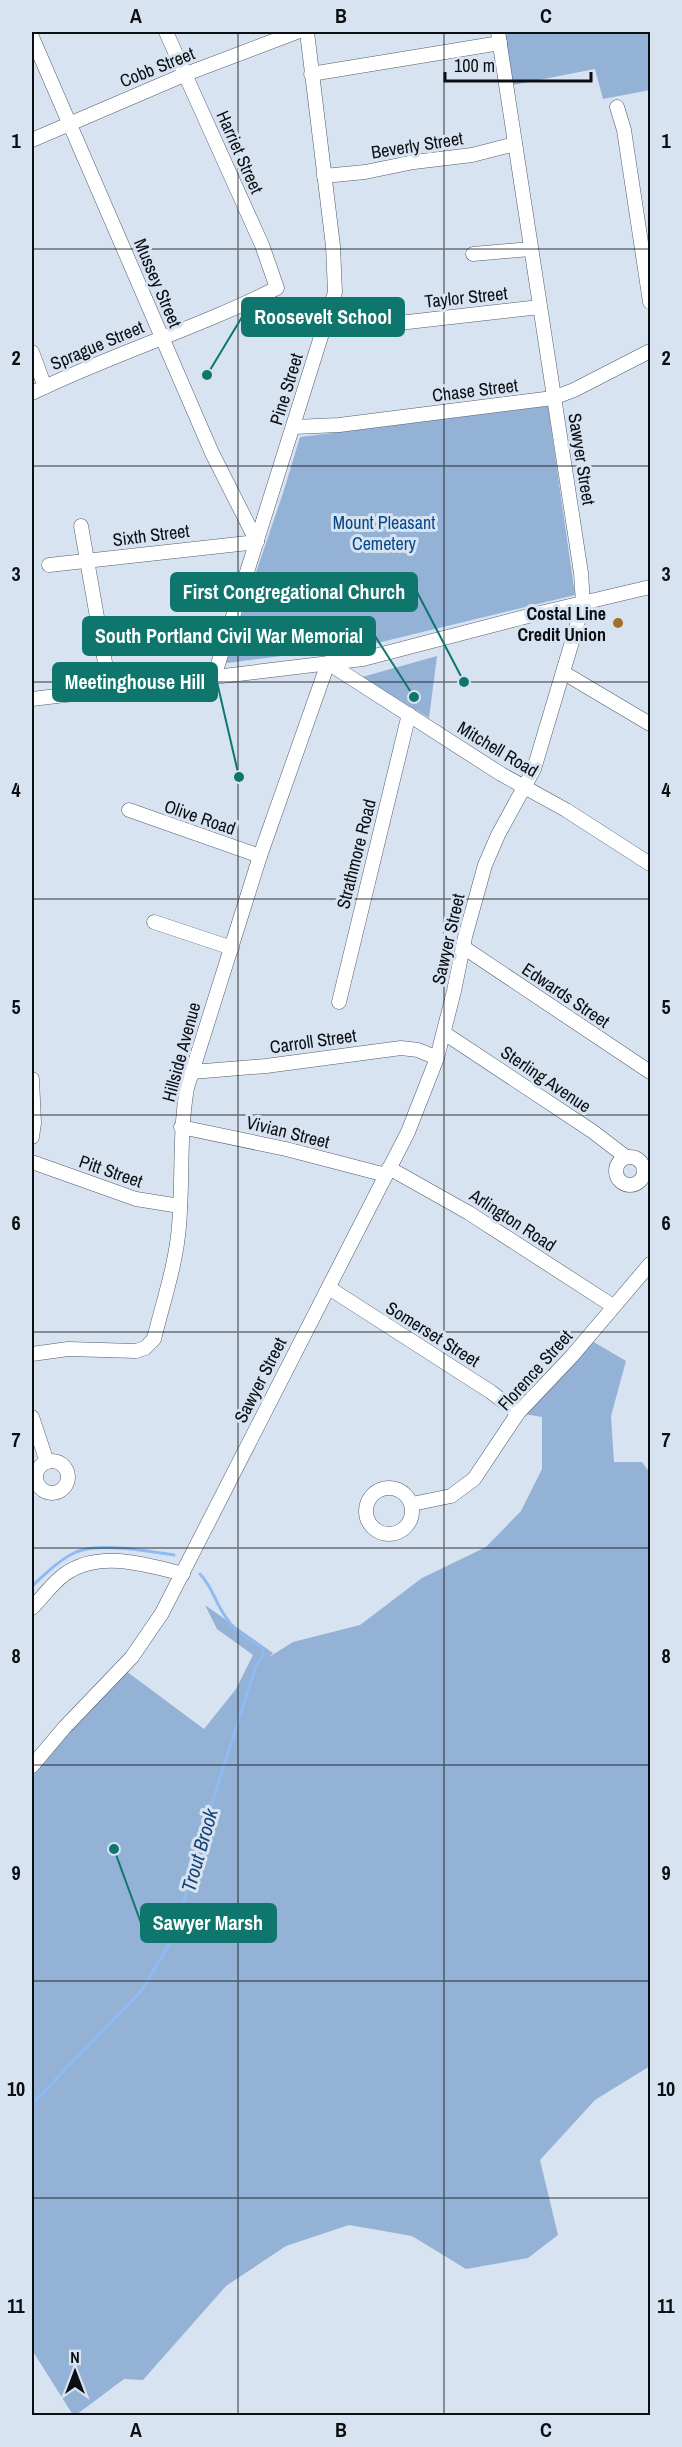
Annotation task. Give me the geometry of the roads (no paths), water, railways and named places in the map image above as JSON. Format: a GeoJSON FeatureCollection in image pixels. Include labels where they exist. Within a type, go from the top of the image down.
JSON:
{"type":"FeatureCollection","features":[{"type":"Feature","properties":{"kind":"street","name":"Harriet Street"},"geometry":{"type":"LineString","coordinates":[[166,32],[262,245],[277,288]]}},
{"type":"Feature","properties":{"kind":"street","name":"Cobb Street"},"geometry":{"type":"LineString","coordinates":[[32,140],[186,74],[261,38],[297,32]]}},
{"type":"Feature","properties":{"kind":"street","name":"Pine Street"},"geometry":{"type":"LineString","coordinates":[[214,677],[335,292],[336,281],[307,32]]}},
{"type":"Feature","properties":{"kind":"street","name":"Mussey Street"},"geometry":{"type":"LineString","coordinates":[[32,37],[212,453],[257,542]]}},
{"type":"Feature","properties":{"kind":"street"},"geometry":{"type":"LineString","coordinates":[[311,74],[499,37]]}},
{"type":"Feature","properties":{"kind":"street","name":"Sawyer Street"},"geometry":{"type":"LineString","coordinates":[[32,1766],[64,1728],[132,1657],[162,1613],[418,1112],[444,1033],[484,865],[534,769],[583,603],[581,573],[499,37]]}},
{"type":"Feature","properties":{"kind":"street"},"geometry":{"type":"LineString","coordinates":[[617,107],[624,130],[651,302]]}},
{"type":"Feature","properties":{"kind":"street","name":"Beverly Street"},"geometry":{"type":"LineString","coordinates":[[324,176],[472,155],[515,144]]}},
{"type":"Feature","properties":{"kind":"street"},"geometry":{"type":"LineString","coordinates":[[473,254],[530,249]]}},
{"type":"Feature","properties":{"kind":"street","name":"Sprague Street"},"geometry":{"type":"LineString","coordinates":[[32,393],[161,337],[236,308],[277,288]]}},
{"type":"Feature","properties":{"kind":"street","name":"Taylor Street"},"geometry":{"type":"LineString","coordinates":[[324,328],[390,324],[540,307]]}},
{"type":"Feature","properties":{"kind":"street","name":"Chase Street"},"geometry":{"type":"LineString","coordinates":[[294,427],[339,425],[554,398],[651,351]]}},
{"type":"Feature","properties":{"kind":"street"},"geometry":{"type":"LineString","coordinates":[[32,352],[45,387]]}},
{"type":"Feature","properties":{"kind":"street"},"geometry":{"type":"LineString","coordinates":[[81,526],[110,691]]}},
{"type":"Feature","properties":{"kind":"street","name":"Sixth Street"},"geometry":{"type":"LineString","coordinates":[[49,566],[257,542]]}},
{"type":"Feature","properties":{"kind":"street"},"geometry":{"type":"LineString","coordinates":[[32,699],[363,659],[651,587]]}},
{"type":"Feature","properties":{"kind":"street","name":"Mitchell Road"},"geometry":{"type":"LineString","coordinates":[[328,663],[501,774],[566,810],[651,864]]}},
{"type":"Feature","properties":{"kind":"street","name":"Hillside Avenue"},"geometry":{"type":"LineString","coordinates":[[32,1354],[68,1349],[127,1352],[145,1348],[154,1339],[177,1250],[182,1127],[192,1072],[260,856],[328,663]]}},
{"type":"Feature","properties":{"kind":"street"},"geometry":{"type":"LineString","coordinates":[[564,673],[651,724]]}},
{"type":"Feature","properties":{"kind":"street","name":"Strathmore Road"},"geometry":{"type":"LineString","coordinates":[[339,1002],[409,714]]}},
{"type":"Feature","properties":{"kind":"street","name":"Olive Road"},"geometry":{"type":"LineString","coordinates":[[129,810],[260,856]]}},
{"type":"Feature","properties":{"kind":"street"},"geometry":{"type":"LineString","coordinates":[[154,922],[232,948]]}},
{"type":"Feature","properties":{"kind":"street","name":"Edwards Street"},"geometry":{"type":"LineString","coordinates":[[463,947],[651,1072]]}},
{"type":"Feature","properties":{"kind":"street","name":"Sterling Avenue"},"geometry":{"type":"LineString","coordinates":[[444,1033],[592,1131],[626,1157]]}},
{"type":"Feature","properties":{"kind":"street","name":"Carroll Street"},"geometry":{"type":"LineString","coordinates":[[192,1072],[266,1066],[401,1048],[418,1050],[437,1058]]}},
{"type":"Feature","properties":{"kind":"street"},"geometry":{"type":"LineString","coordinates":[[32,1078],[34,1113],[32,1137]]}},
{"type":"Feature","properties":{"kind":"street","name":"Vivian Street"},"geometry":{"type":"LineString","coordinates":[[182,1127],[388,1172]]}},
{"type":"Feature","properties":{"kind":"street","name":"Pitt Street"},"geometry":{"type":"LineString","coordinates":[[32,1162],[136,1199],[180,1206]]}},
{"type":"Feature","properties":{"kind":"street","name":"Arlington Road"},"geometry":{"type":"LineString","coordinates":[[388,1172],[470,1213],[613,1306]]}},
{"type":"Feature","properties":{"kind":"street","name":"Florence Street"},"geometry":{"type":"LineString","coordinates":[[412,1504],[451,1496],[467,1486],[480,1471],[518,1413],[572,1356],[651,1264]]}},
{"type":"Feature","properties":{"kind":"street","name":"Somerset Street"},"geometry":{"type":"LineString","coordinates":[[328,1288],[491,1392],[518,1413]]}},
{"type":"Feature","properties":{"kind":"street"},"geometry":{"type":"LineString","coordinates":[[32,1417],[47,1461]]}},
{"type":"Feature","properties":{"kind":"street"},"geometry":{"type":"LineString","coordinates":[[32,1608],[64,1575],[86,1562],[135,1563],[183,1574]]}},
{"type":"Feature","properties":{"kind":"waterway","name":"Trout Brook"},"geometry":{"type":"LineString","coordinates":[[32,1586],[64,1559],[86,1549],[124,1548],[174,1555]]}},
{"type":"Feature","properties":{"kind":"waterway","name":"Trout Brook"},"geometry":{"type":"LineString","coordinates":[[32,2104],[142,1990],[174,1936],[211,1806],[256,1666],[263,1655],[262,1647],[241,1634],[228,1621],[200,1574]]}},
{"type":"Feature","properties":{"kind":"place","name":"Roosevelt School"},"geometry":{"type":"Point","coordinates":[207,375]}},
{"type":"Feature","properties":{"kind":"place","name":"Costal Line Credit Union"},"geometry":{"type":"Point","coordinates":[618,623]}},
{"type":"Feature","properties":{"kind":"place","name":"First Congregational Church"},"geometry":{"type":"Point","coordinates":[464,682]}},
{"type":"Feature","properties":{"kind":"place","name":"South Portland Civil War Memorial"},"geometry":{"type":"Point","coordinates":[414,697]}},
{"type":"Feature","properties":{"kind":"place","name":"Meetinghouse Hill"},"geometry":{"type":"Point","coordinates":[239,777]}},
{"type":"Feature","properties":{"kind":"place","name":"Sawyer Marsh"},"geometry":{"type":"Point","coordinates":[114,1849]}},
{"type":"Feature","properties":{"kind":"park label","name":"Mount Pleasant Cemetery"},"geometry":{"type":"Point","coordinates":[384,532]}}]}
